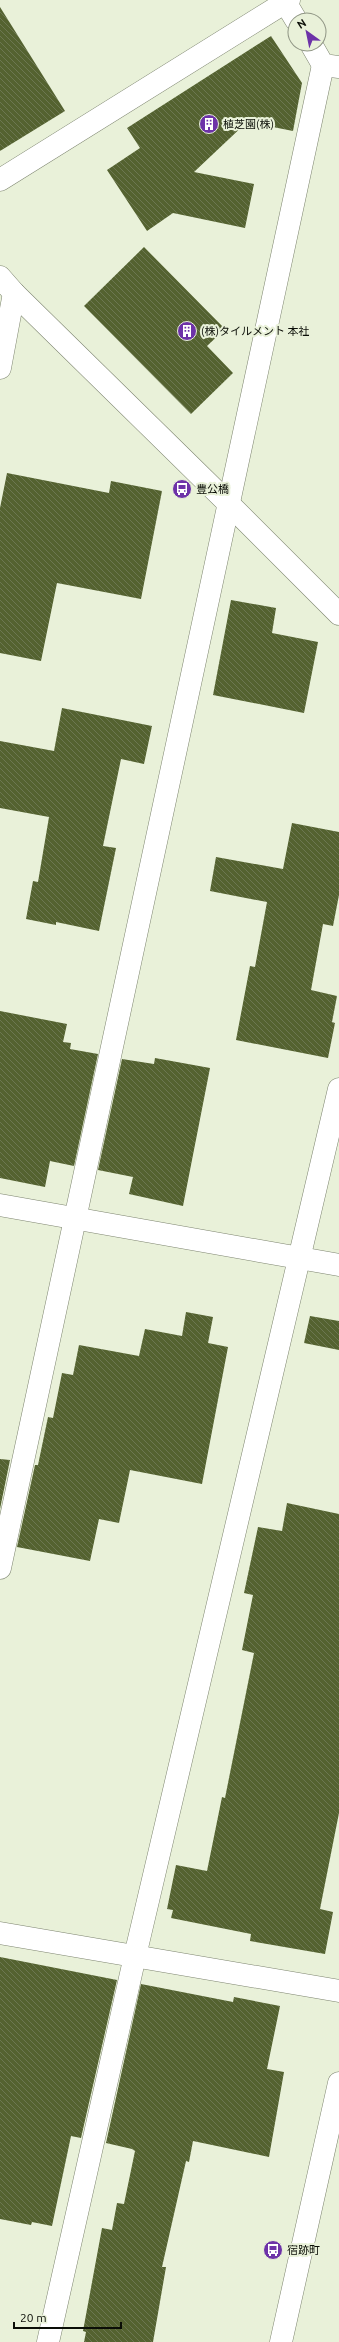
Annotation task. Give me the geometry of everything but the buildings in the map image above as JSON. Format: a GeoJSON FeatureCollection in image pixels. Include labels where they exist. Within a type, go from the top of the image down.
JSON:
{"type":"FeatureCollection","features":[{"type":"Feature","properties":{"kind":"street"},"geometry":{"type":"LineString","coordinates":[[0,180],[289,6]]}},
{"type":"Feature","properties":{"kind":"street"},"geometry":{"type":"LineString","coordinates":[[0,1568],[228,503],[331,66],[318,52]]}},
{"type":"Feature","properties":{"kind":"street"},"geometry":{"type":"LineString","coordinates":[[0,277],[14,294],[228,503],[339,614]]}},
{"type":"Feature","properties":{"kind":"street"},"geometry":{"type":"LineString","coordinates":[[0,368],[14,294]]}},
{"type":"Feature","properties":{"kind":"street"},"geometry":{"type":"LineString","coordinates":[[48,2342],[135,1956],[339,1089]]}},
{"type":"Feature","properties":{"kind":"street"},"geometry":{"type":"LineString","coordinates":[[0,1205],[339,1265]]}},
{"type":"Feature","properties":{"kind":"street"},"geometry":{"type":"LineString","coordinates":[[0,1933],[339,1991]]}},
{"type":"Feature","properties":{"kind":"street"},"geometry":{"type":"LineString","coordinates":[[281,2342],[339,2083]]}},
{"type":"Feature","properties":{"kind":"place","name":"植芝園(株)"},"geometry":{"type":"Point","coordinates":[209,124]}},
{"type":"Feature","properties":{"kind":"place","name":"(株)タイルメント 本社"},"geometry":{"type":"Point","coordinates":[187,331]}},
{"type":"Feature","properties":{"kind":"place","name":"豊公橋"},"geometry":{"type":"Point","coordinates":[182,489]}},
{"type":"Feature","properties":{"kind":"place","name":"宿跡町"},"geometry":{"type":"Point","coordinates":[273,2250]}}]}
